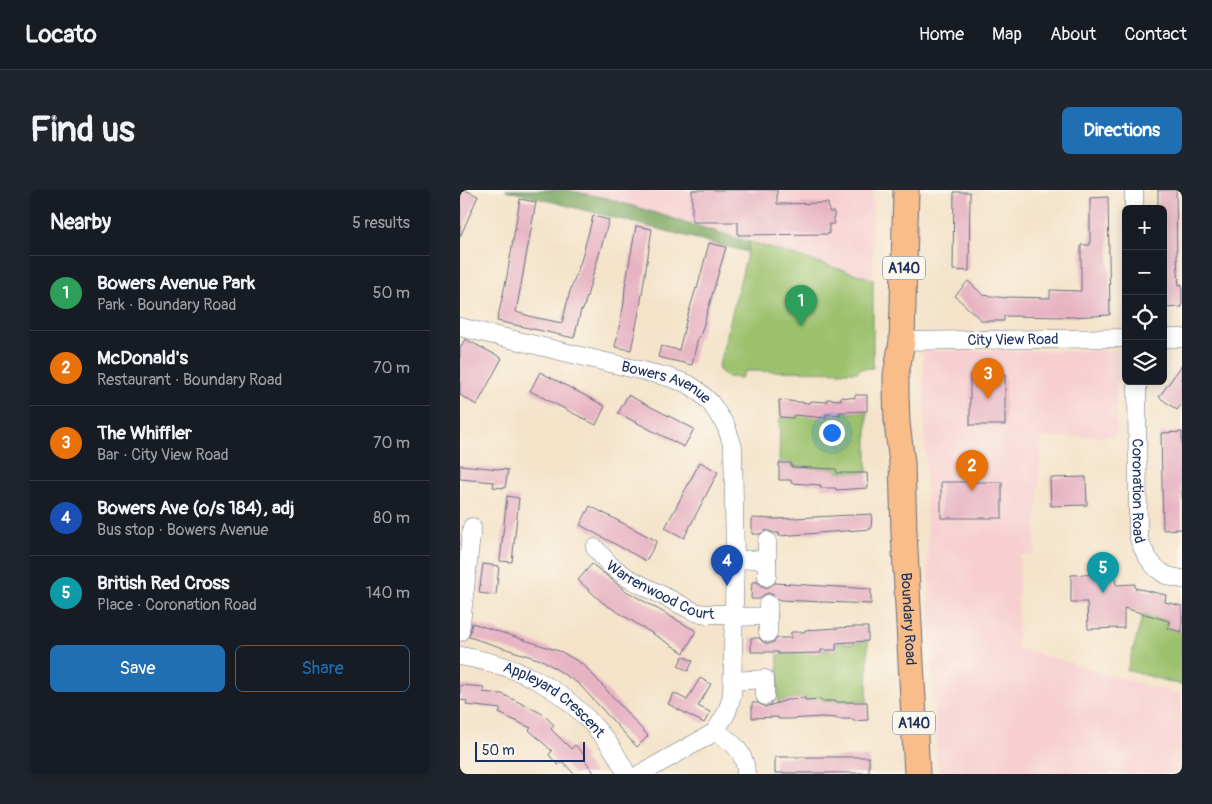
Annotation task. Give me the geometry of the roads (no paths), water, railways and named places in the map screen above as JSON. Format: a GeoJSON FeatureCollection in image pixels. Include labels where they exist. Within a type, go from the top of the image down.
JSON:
{"type":"FeatureCollection","features":[{"type":"Feature","properties":{"kind":"highway","name":"Boundary Road"},"geometry":{"type":"LineString","coordinates":[[906,190],[902,341],[896,375],[896,392],[897,424],[902,463],[917,774]]}},
{"type":"Feature","properties":{"kind":"street"},"geometry":{"type":"LineString","coordinates":[[1134,190],[1134,205]]}},
{"type":"Feature","properties":{"kind":"street","name":"Bowers Avenue"},"geometry":{"type":"LineString","coordinates":[[460,327],[668,377],[688,384],[710,402],[726,426],[733,447],[735,560],[733,681],[732,695],[727,712],[715,732]]}},
{"type":"Feature","properties":{"kind":"street","name":"City View Road"},"geometry":{"type":"LineString","coordinates":[[902,341],[1122,338]]}},
{"type":"Feature","properties":{"kind":"street"},"geometry":{"type":"LineString","coordinates":[[1167,338],[1182,338]]}},
{"type":"Feature","properties":{"kind":"street","name":"Coronation Road"},"geometry":{"type":"LineString","coordinates":[[1137,385],[1138,535],[1147,557],[1156,567],[1166,575],[1182,579]]}},
{"type":"Feature","properties":{"kind":"street"},"geometry":{"type":"LineString","coordinates":[[460,632],[472,526]]}},
{"type":"Feature","properties":{"kind":"street"},"geometry":{"type":"LineString","coordinates":[[766,541],[766,577]]}},
{"type":"Feature","properties":{"kind":"street","name":"Warrenwood Court"},"geometry":{"type":"LineString","coordinates":[[595,548],[610,565],[628,578],[695,612],[768,618]]}},
{"type":"Feature","properties":{"kind":"street"},"geometry":{"type":"LineString","coordinates":[[735,560],[767,559]]}},
{"type":"Feature","properties":{"kind":"street","name":"Appleyard Crescent"},"geometry":{"type":"LineString","coordinates":[[460,656],[511,668],[533,677],[555,690],[580,710],[609,743],[627,774]]}},
{"type":"Feature","properties":{"kind":"street"},"geometry":{"type":"LineString","coordinates":[[733,681],[765,680]]}},
{"type":"Feature","properties":{"kind":"street"},"geometry":{"type":"LineString","coordinates":[[640,774],[715,732],[725,736],[738,749],[744,762],[746,774]]}},
{"type":"Feature","properties":{"kind":"place","name":"Bowers Avenue Park"},"geometry":{"type":"Point","coordinates":[801,326]}},
{"type":"Feature","properties":{"kind":"place","name":"The Whiffler"},"geometry":{"type":"Point","coordinates":[988,399]}},
{"type":"Feature","properties":{"kind":"place","name":"McDonald's"},"geometry":{"type":"Point","coordinates":[972,491]}},
{"type":"Feature","properties":{"kind":"place","name":"Bowers Ave (o/s 184), adj"},"geometry":{"type":"Point","coordinates":[727,586]}},
{"type":"Feature","properties":{"kind":"place","name":"British Red Cross"},"geometry":{"type":"Point","coordinates":[1103,593]}}]}
